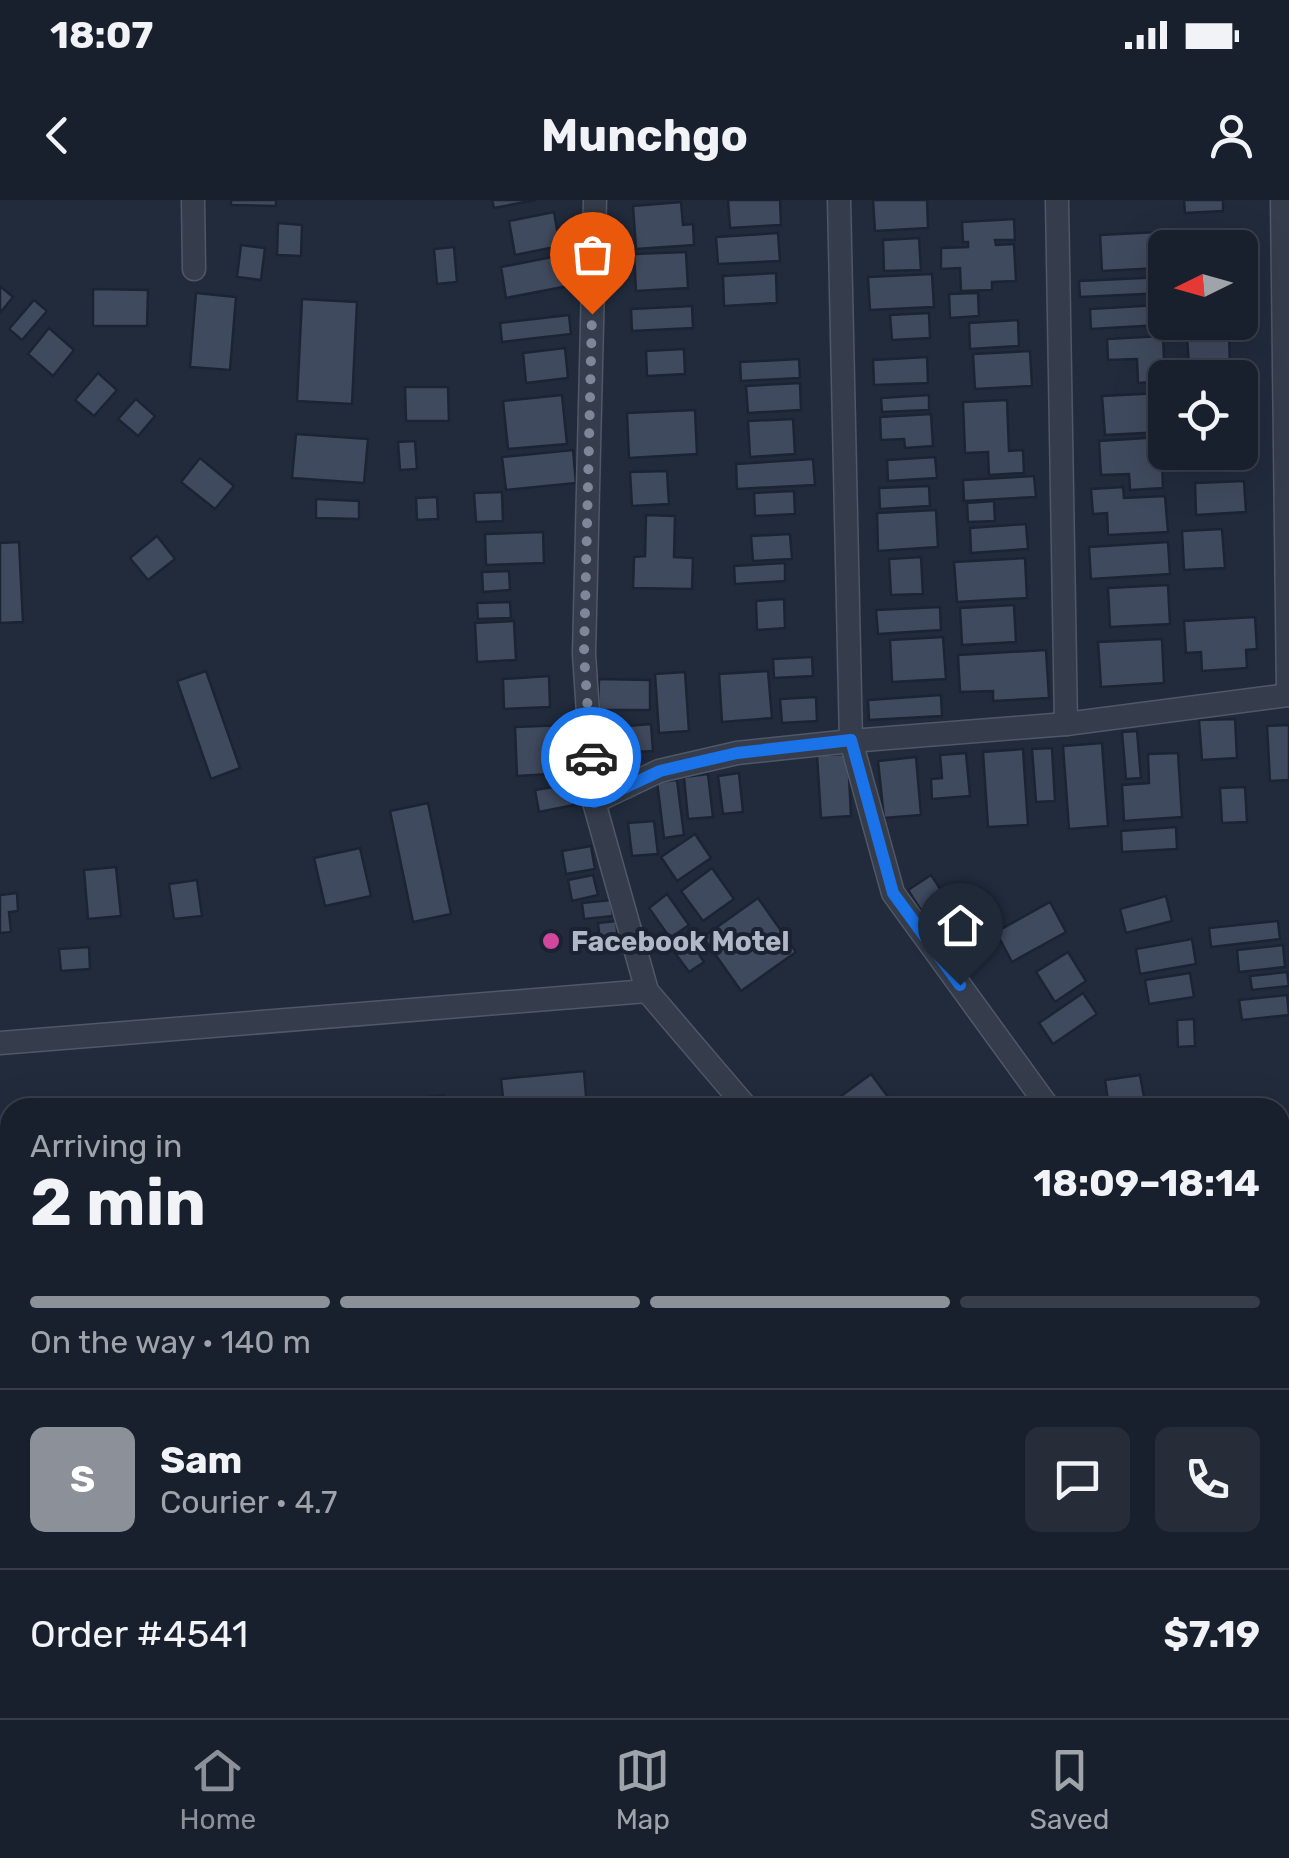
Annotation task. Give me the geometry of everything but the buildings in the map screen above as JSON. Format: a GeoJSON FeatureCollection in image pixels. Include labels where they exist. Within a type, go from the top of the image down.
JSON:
{"type":"FeatureCollection","features":[{"type":"Feature","properties":{"kind":"street"},"geometry":{"type":"LineString","coordinates":[[193,200],[194,269]]}},
{"type":"Feature","properties":{"kind":"street"},"geometry":{"type":"LineString","coordinates":[[595,200],[584,654],[594,802],[646,991],[737,1098]]}},
{"type":"Feature","properties":{"kind":"street"},"geometry":{"type":"LineString","coordinates":[[839,200],[851,740],[893,893],[1043,1098]]}},
{"type":"Feature","properties":{"kind":"street"},"geometry":{"type":"LineString","coordinates":[[1056,200],[1066,724]]}},
{"type":"Feature","properties":{"kind":"street"},"geometry":{"type":"LineString","coordinates":[[594,802],[660,771],[737,753],[1066,724],[1289,695],[1282,200]]}},
{"type":"Feature","properties":{"kind":"street"},"geometry":{"type":"LineString","coordinates":[[0,1043],[646,991]]}},
{"type":"Feature","properties":{"kind":"way so far"},"geometry":{"type":"LineString","coordinates":[[591,757],[584,654],[592,314]]}},
{"type":"Feature","properties":{"kind":"place","name":"Facebook Motel"},"geometry":{"type":"Point","coordinates":[551,941]}},
{"type":"Feature","properties":{"kind":"route"},"geometry":{"type":"LineString","coordinates":[[591,757],[594,802],[660,771],[737,753],[851,740],[893,893],[960,985]]}}]}
